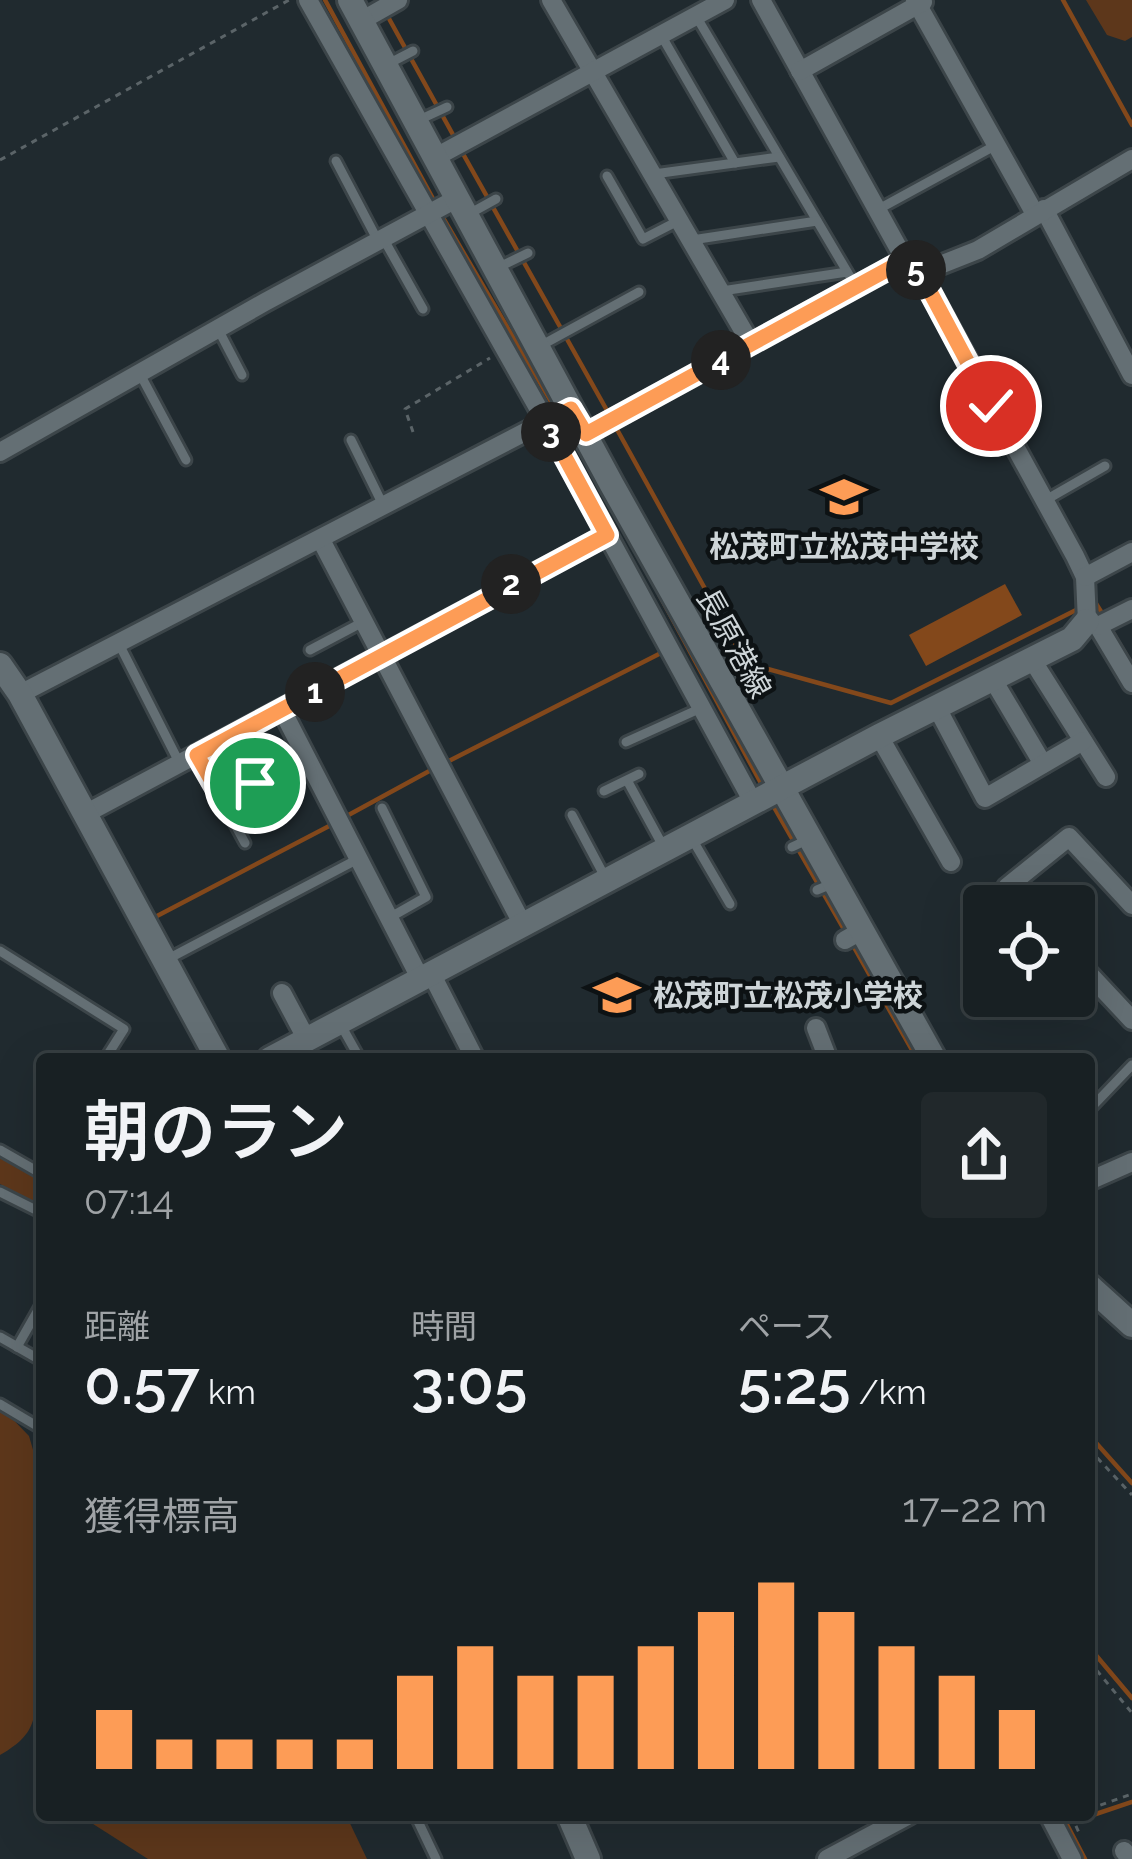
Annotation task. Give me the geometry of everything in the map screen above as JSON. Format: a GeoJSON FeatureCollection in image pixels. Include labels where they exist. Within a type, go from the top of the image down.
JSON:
{"type":"FeatureCollection","features":[{"type":"Feature","properties":{"kind":"street"},"geometry":{"type":"LineString","coordinates":[[308,0],[546,422],[699,710],[768,797]]}},
{"type":"Feature","properties":{"kind":"street"},"geometry":{"type":"LineString","coordinates":[[356,10],[398,0]]}},
{"type":"Feature","properties":{"kind":"street"},"geometry":{"type":"LineString","coordinates":[[551,0],[751,344]]}},
{"type":"Feature","properties":{"kind":"street"},"geometry":{"type":"LineString","coordinates":[[434,158],[725,0]]}},
{"type":"Feature","properties":{"kind":"street"},"geometry":{"type":"LineString","coordinates":[[761,0],[1044,501],[1085,577],[1093,623],[1132,683]]}},
{"type":"Feature","properties":{"kind":"street"},"geometry":{"type":"LineString","coordinates":[[800,71],[920,2],[1132,375]]}},
{"type":"Feature","properties":{"kind":"street","name":"長原港線"},"geometry":{"type":"LineString","coordinates":[[356,10],[586,434],[768,797],[926,1053]]}},
{"type":"Feature","properties":{"kind":"street"},"geometry":{"type":"LineString","coordinates":[[586,434],[751,344],[851,279],[978,250],[1132,159]]}},
{"type":"Feature","properties":{"kind":"street"},"geometry":{"type":"LineString","coordinates":[[0,452],[428,214],[460,208]]}},
{"type":"Feature","properties":{"kind":"street"},"geometry":{"type":"LineString","coordinates":[[20,694],[571,409]]}},
{"type":"Feature","properties":{"kind":"street"},"geometry":{"type":"LineString","coordinates":[[85,814],[607,535]]}},
{"type":"Feature","properties":{"kind":"street"},"geometry":{"type":"LineString","coordinates":[[321,540],[524,927]]}},
{"type":"Feature","properties":{"kind":"street"},"geometry":{"type":"LineString","coordinates":[[1085,577],[1132,552]]}},
{"type":"Feature","properties":{"kind":"street"},"geometry":{"type":"LineString","coordinates":[[282,1053],[936,706],[1072,639],[1093,623],[1132,609]]}},
{"type":"Feature","properties":{"kind":"street"},"geometry":{"type":"LineString","coordinates":[[1031,658],[1106,777]]}},
{"type":"Feature","properties":{"kind":"street"},"geometry":{"type":"LineString","coordinates":[[0,665],[215,1053]]}},
{"type":"Feature","properties":{"kind":"street"},"geometry":{"type":"LineString","coordinates":[[992,678],[1043,764]]}},
{"type":"Feature","properties":{"kind":"street"},"geometry":{"type":"LineString","coordinates":[[936,706],[985,798],[1083,741]]}},
{"type":"Feature","properties":{"kind":"street"},"geometry":{"type":"LineString","coordinates":[[282,710],[388,918],[471,1053]]}},
{"type":"Feature","properties":{"kind":"street"},"geometry":{"type":"LineString","coordinates":[[879,736],[951,862]]}},
{"type":"Feature","properties":{"kind":"street"},"geometry":{"type":"LineString","coordinates":[[1008,885],[1069,837],[1132,905]]}},
{"type":"Feature","properties":{"kind":"street"},"geometry":{"type":"LineString","coordinates":[[1095,980],[1132,1020]]}},
{"type":"Feature","properties":{"kind":"street"},"geometry":{"type":"LineString","coordinates":[[282,993],[307,1040]]}},
{"type":"Feature","properties":{"kind":"street"},"geometry":{"type":"LineString","coordinates":[[816,1028],[826,1053]]}},
{"type":"Feature","properties":{"kind":"street"},"geometry":{"type":"LineString","coordinates":[[1095,1178],[1132,1162]]}},
{"type":"Feature","properties":{"kind":"street"},"geometry":{"type":"LineString","coordinates":[[1095,1291],[1132,1325]]}},
{"type":"Feature","properties":{"kind":"street"},"geometry":{"type":"LineString","coordinates":[[572,1821],[590,1858]]}},
{"type":"Feature","properties":{"kind":"street"},"geometry":{"type":"LineString","coordinates":[[826,1859],[899,1821]]}},
{"type":"Feature","properties":{"kind":"street"},"geometry":{"type":"LineString","coordinates":[[1052,1821],[1072,1859]]}},
{"type":"Feature","properties":{"kind":"lane"},"geometry":{"type":"LineString","coordinates":[[696,16],[851,279],[719,291]]}},
{"type":"Feature","properties":{"kind":"lane"},"geometry":{"type":"LineString","coordinates":[[661,35],[735,163]]}},
{"type":"Feature","properties":{"kind":"lane"},"geometry":{"type":"LineString","coordinates":[[385,66],[413,51]]}},
{"type":"Feature","properties":{"kind":"lane"},"geometry":{"type":"LineString","coordinates":[[415,122],[447,107]]}},
{"type":"Feature","properties":{"kind":"lane"},"geometry":{"type":"LineString","coordinates":[[877,210],[998,144]]}},
{"type":"Feature","properties":{"kind":"lane"},"geometry":{"type":"LineString","coordinates":[[650,174],[779,157]]}},
{"type":"Feature","properties":{"kind":"lane"},"geometry":{"type":"LineString","coordinates":[[336,161],[422,309]]}},
{"type":"Feature","properties":{"kind":"lane"},"geometry":{"type":"LineString","coordinates":[[608,176],[643,239],[678,221]]}},
{"type":"Feature","properties":{"kind":"lane"},"geometry":{"type":"LineString","coordinates":[[460,208],[496,200]]}},
{"type":"Feature","properties":{"kind":"lane"},"geometry":{"type":"LineString","coordinates":[[689,240],[817,220]]}},
{"type":"Feature","properties":{"kind":"lane"},"geometry":{"type":"LineString","coordinates":[[494,270],[528,253]]}},
{"type":"Feature","properties":{"kind":"lane"},"geometry":{"type":"LineString","coordinates":[[538,348],[639,292]]}},
{"type":"Feature","properties":{"kind":"lane"},"geometry":{"type":"LineString","coordinates":[[218,329],[242,375]]}},
{"type":"Feature","properties":{"kind":"lane"},"geometry":{"type":"LineString","coordinates":[[140,374],[186,460]]}},
{"type":"Feature","properties":{"kind":"lane"},"geometry":{"type":"LineString","coordinates":[[351,440],[384,506]]}},
{"type":"Feature","properties":{"kind":"lane"},"geometry":{"type":"LineString","coordinates":[[1044,501],[1106,466]]}},
{"type":"Feature","properties":{"kind":"lane"},"geometry":{"type":"LineString","coordinates":[[310,650],[364,621]]}},
{"type":"Feature","properties":{"kind":"lane"},"geometry":{"type":"LineString","coordinates":[[118,642],[189,759],[224,802],[245,842]]}},
{"type":"Feature","properties":{"kind":"lane"},"geometry":{"type":"LineString","coordinates":[[626,742],[699,710]]}},
{"type":"Feature","properties":{"kind":"lane"},"geometry":{"type":"LineString","coordinates":[[604,791],[639,774]]}},
{"type":"Feature","properties":{"kind":"lane"},"geometry":{"type":"LineString","coordinates":[[628,782],[665,851]]}},
{"type":"Feature","properties":{"kind":"lane"},"geometry":{"type":"LineString","coordinates":[[224,802],[255,783]]}},
{"type":"Feature","properties":{"kind":"lane"},"geometry":{"type":"LineString","coordinates":[[382,808],[426,897],[388,918]]}},
{"type":"Feature","properties":{"kind":"lane"},"geometry":{"type":"LineString","coordinates":[[572,815],[607,882]]}},
{"type":"Feature","properties":{"kind":"lane"},"geometry":{"type":"LineString","coordinates":[[691,837],[730,904]]}},
{"type":"Feature","properties":{"kind":"lane"},"geometry":{"type":"LineString","coordinates":[[163,961],[358,859]]}},
{"type":"Feature","properties":{"kind":"lane"},"geometry":{"type":"LineString","coordinates":[[0,951],[124,1029],[109,1053]]}},
{"type":"Feature","properties":{"kind":"lane"},"geometry":{"type":"LineString","coordinates":[[340,1023],[357,1053]]}},
{"type":"Feature","properties":{"kind":"lane"},"geometry":{"type":"LineString","coordinates":[[1095,1104],[1132,1065]]}},
{"type":"Feature","properties":{"kind":"lane"},"geometry":{"type":"LineString","coordinates":[[0,1150],[36,1171]]}},
{"type":"Feature","properties":{"kind":"lane"},"geometry":{"type":"LineString","coordinates":[[0,1192],[36,1211]]}},
{"type":"Feature","properties":{"kind":"lane"},"geometry":{"type":"LineString","coordinates":[[17,1347],[36,1314]]}},
{"type":"Feature","properties":{"kind":"lane"},"geometry":{"type":"LineString","coordinates":[[0,1337],[36,1358]]}},
{"type":"Feature","properties":{"kind":"lane"},"geometry":{"type":"LineString","coordinates":[[0,1404],[36,1425]]}},
{"type":"Feature","properties":{"kind":"lane"},"geometry":{"type":"LineString","coordinates":[[418,1821],[436,1859]]}},
{"type":"Feature","properties":{"kind":"path"},"geometry":{"type":"LineString","coordinates":[[0,160],[289,0]]}},
{"type":"Feature","properties":{"kind":"path"},"geometry":{"type":"LineString","coordinates":[[412,432],[405,409],[502,351]]}},
{"type":"Feature","properties":{"kind":"path"},"geometry":{"type":"LineString","coordinates":[[1095,1455],[1132,1495]]}},
{"type":"Feature","properties":{"kind":"path"},"geometry":{"type":"LineString","coordinates":[[1095,1668],[1132,1714]]}},
{"type":"Feature","properties":{"kind":"path"},"geometry":{"type":"LineString","coordinates":[[1095,1807],[1132,1794]]}},
{"type":"Feature","properties":{"kind":"path"},"geometry":{"type":"LineString","coordinates":[[1074,1821],[1081,1838]]}},
{"type":"Feature","properties":{"kind":"shaded area"},"geometry":{"type":"Polygon","coordinates":[[[1086,0],[1132,0],[1132,37],[1125,41],[1107,35],[1086,0]]]}},
{"type":"Feature","properties":{"kind":"shaded area"},"geometry":{"type":"Polygon","coordinates":[[[1005,584],[1022,615],[926,666],[909,635],[1005,584]]]}},
{"type":"Feature","properties":{"kind":"shaded area"},"geometry":{"type":"Polygon","coordinates":[[[0,1155],[36,1176],[36,1205],[0,1184],[0,1155]]]}},
{"type":"Feature","properties":{"kind":"shaded area"},"geometry":{"type":"Polygon","coordinates":[[[0,1406],[29,1436],[36,1460],[36,1704],[24,1737],[0,1755],[0,1406]]]}},
{"type":"Feature","properties":{"kind":"shaded area"},"geometry":{"type":"Polygon","coordinates":[[[88,1821],[349,1821],[367,1859],[148,1859],[88,1821]]]}},
{"type":"Feature","properties":{"kind":"waterway"},"geometry":{"type":"LineString","coordinates":[[325,0],[437,206]]}},
{"type":"Feature","properties":{"kind":"waterway"},"geometry":{"type":"LineString","coordinates":[[1063,0],[1132,125]]}},
{"type":"Feature","properties":{"kind":"waterway"},"geometry":{"type":"LineString","coordinates":[[387,15],[457,142]]}},
{"type":"Feature","properties":{"kind":"waterway"},"geometry":{"type":"LineString","coordinates":[[462,152],[609,414]]}},
{"type":"Feature","properties":{"kind":"waterway"},"geometry":{"type":"LineString","coordinates":[[442,216],[573,439]]}},
{"type":"Feature","properties":{"kind":"waterway"},"geometry":{"type":"LineString","coordinates":[[614,424],[746,663],[891,703],[1082,607]]}},
{"type":"Feature","properties":{"kind":"waterway"},"geometry":{"type":"LineString","coordinates":[[660,596],[763,787]]}},
{"type":"Feature","properties":{"kind":"waterway"},"geometry":{"type":"LineString","coordinates":[[1095,602],[1105,618]]}},
{"type":"Feature","properties":{"kind":"waterway"},"geometry":{"type":"LineString","coordinates":[[1110,628],[1129,660]]}},
{"type":"Feature","properties":{"kind":"waterway"},"geometry":{"type":"LineString","coordinates":[[443,764],[659,654]]}},
{"type":"Feature","properties":{"kind":"waterway"},"geometry":{"type":"LineString","coordinates":[[343,818],[433,769]]}},
{"type":"Feature","properties":{"kind":"waterway"},"geometry":{"type":"LineString","coordinates":[[771,802],[846,933]]}},
{"type":"Feature","properties":{"kind":"waterway"},"geometry":{"type":"LineString","coordinates":[[157,916],[333,824]]}},
{"type":"Feature","properties":{"kind":"waterway"},"geometry":{"type":"LineString","coordinates":[[851,942],[914,1053]]}},
{"type":"Feature","properties":{"kind":"waterway"},"geometry":{"type":"LineString","coordinates":[[1095,1442],[1132,1483]]}},
{"type":"Feature","properties":{"kind":"waterway"},"geometry":{"type":"LineString","coordinates":[[1095,1654],[1132,1698]]}},
{"type":"Feature","properties":{"kind":"waterway"},"geometry":{"type":"LineString","coordinates":[[1095,1814],[1132,1802]]}},
{"type":"Feature","properties":{"kind":"waterway"},"geometry":{"type":"LineString","coordinates":[[1065,1821],[1085,1859]]}},
{"type":"Feature","properties":{"kind":"place","name":"松茂町立松茂中学校"},"geometry":{"type":"Point","coordinates":[844,497]}},
{"type":"Feature","properties":{"kind":"place","name":"松茂町立松茂小学校"},"geometry":{"type":"Point","coordinates":[617,995]}},
{"type":"Feature","properties":{"kind":"route"},"geometry":{"type":"LineString","coordinates":[[255,783],[224,802],[197,755],[607,535],[546,422],[571,409],[586,434],[905,260],[920,273],[991,406]]}}]}
